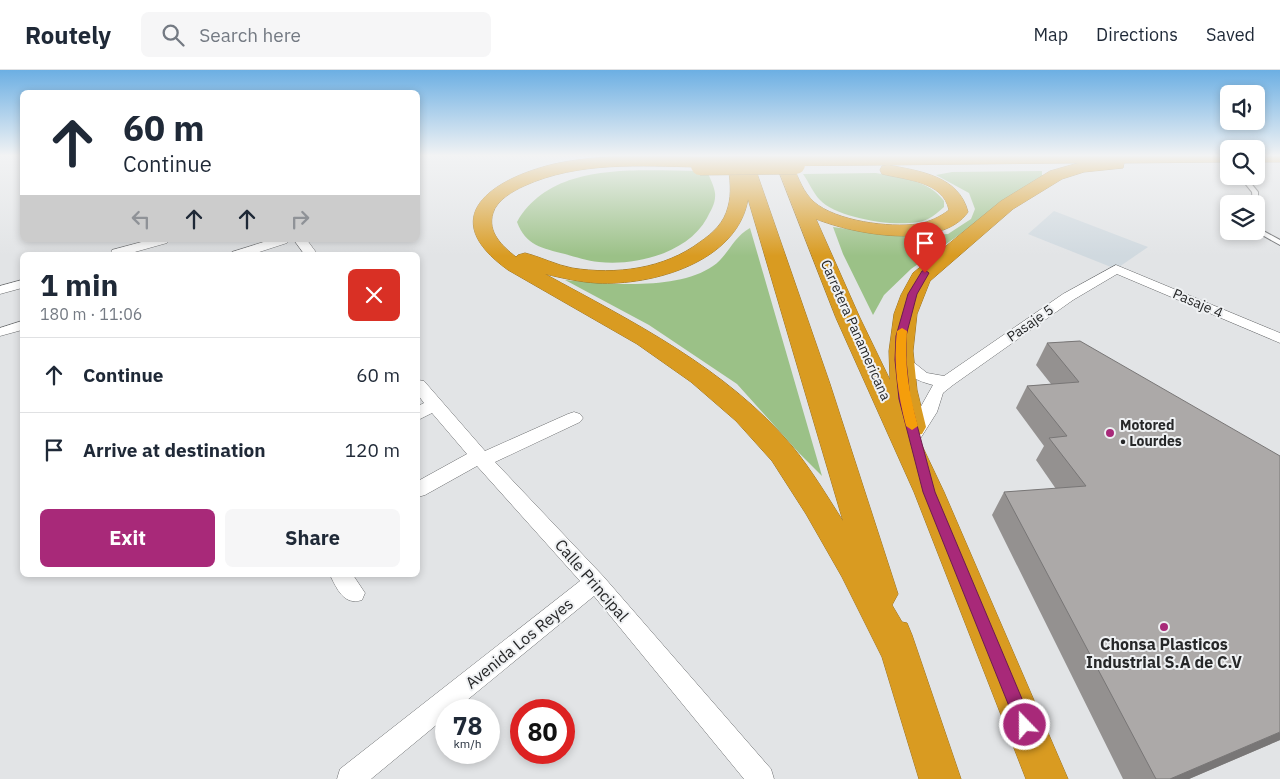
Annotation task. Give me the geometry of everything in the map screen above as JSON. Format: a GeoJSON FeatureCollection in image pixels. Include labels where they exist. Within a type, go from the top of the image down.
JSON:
{"type":"FeatureCollection","features":[{"type":"Feature","properties":{"kind":"highway"},"geometry":{"type":"LineString","coordinates":[[506,189],[492,199],[482,217],[485,236],[500,256],[645,339],[700,376],[746,415],[782,454],[817,506],[854,567],[899,652]]}},
{"type":"Feature","properties":{"kind":"highway"},"geometry":{"type":"LineString","coordinates":[[518,189],[502,201],[494,220],[495,230],[504,244],[536,264],[553,270],[583,276],[618,276],[670,268],[691,259],[706,249],[730,224],[739,200],[739,189]]}},
{"type":"Feature","properties":{"kind":"highway"},"geometry":{"type":"LineString","coordinates":[[754,189],[820,394],[940,779]]}},
{"type":"Feature","properties":{"kind":"highway"},"geometry":{"type":"LineString","coordinates":[[798,189],[802,201],[821,214],[841,222],[880,230],[917,230],[951,219],[959,212],[958,202],[952,194],[944,189]]}},
{"type":"Feature","properties":{"kind":"highway","name":"Carretera Panamericana"},"geometry":{"type":"LineString","coordinates":[[799,189],[848,318],[929,492],[1047,779]]}},
{"type":"Feature","properties":{"kind":"highway"},"geometry":{"type":"LineString","coordinates":[[929,492],[905,399],[901,360],[901,336],[910,302],[918,283],[931,268],[1007,205],[1034,189]]}},
{"type":"Feature","properties":{"kind":"street"},"geometry":{"type":"LineString","coordinates":[[121,252],[156,242]]}},
{"type":"Feature","properties":{"kind":"street"},"geometry":{"type":"LineString","coordinates":[[246,252],[277,242]]}},
{"type":"Feature","properties":{"kind":"street"},"geometry":{"type":"LineString","coordinates":[[302,242],[310,252]]}},
{"type":"Feature","properties":{"kind":"street","name":"Pasaje 4"},"geometry":{"type":"LineString","coordinates":[[1116,269],[1280,338]]}},
{"type":"Feature","properties":{"kind":"street","name":"Pasaje 5"},"geometry":{"type":"LineString","coordinates":[[914,435],[928,412],[936,391],[947,381],[1068,297],[1116,269]]}},
{"type":"Feature","properties":{"kind":"street"},"geometry":{"type":"LineString","coordinates":[[0,290],[20,285]]}},
{"type":"Feature","properties":{"kind":"street"},"geometry":{"type":"LineString","coordinates":[[2,332],[20,326]]}},
{"type":"Feature","properties":{"kind":"street"},"geometry":{"type":"LineString","coordinates":[[901,360],[917,376],[947,381]]}},
{"type":"Feature","properties":{"kind":"street","name":"Calle Principal"},"geometry":{"type":"LineString","coordinates":[[420,391],[426,409],[481,458],[595,582],[761,779]]}},
{"type":"Feature","properties":{"kind":"street"},"geometry":{"type":"LineString","coordinates":[[420,489],[481,458],[574,418]]}},
{"type":"Feature","properties":{"kind":"street"},"geometry":{"type":"LineString","coordinates":[[342,577],[354,593]]}},
{"type":"Feature","properties":{"kind":"street","name":"Avenida Los Reyes"},"geometry":{"type":"LineString","coordinates":[[359,776],[595,582]]}},
{"type":"Feature","properties":{"kind":"lane"},"geometry":{"type":"LineString","coordinates":[[1265,234],[1280,243]]}},
{"type":"Feature","properties":{"kind":"shaded area"},"geometry":{"type":"Polygon","coordinates":[[[1054,211],[1148,247],[1116,269],[1028,234],[1054,211]]]}},
{"type":"Feature","properties":{"kind":"green space"},"geometry":{"type":"Polygon","coordinates":[[[550,189],[714,189],[715,197],[707,218],[687,240],[660,255],[629,262],[613,263],[586,260],[549,250],[530,241],[517,222],[533,201],[550,189]]]}},
{"type":"Feature","properties":{"kind":"green space"},"geometry":{"type":"Polygon","coordinates":[[[812,189],[931,189],[944,201],[944,207],[930,218],[918,222],[889,223],[872,221],[841,213],[829,207],[812,189]]]}},
{"type":"Feature","properties":{"kind":"green space"},"geometry":{"type":"Polygon","coordinates":[[[962,189],[1024,189],[911,269],[884,295],[873,315],[843,254],[833,227],[885,234],[918,236],[948,234],[971,219],[975,209],[969,193],[962,189]]]}},
{"type":"Feature","properties":{"kind":"green space"},"geometry":{"type":"Polygon","coordinates":[[[750,228],[822,476],[737,384],[649,325],[565,280],[641,284],[680,279],[698,274],[718,262],[739,236],[750,228]]]}},
{"type":"Feature","properties":{"kind":"building","name":"Chonsa Plasticos Industrial S.A de C.V"},"geometry":{"type":"Polygon","coordinates":[[[1080,341],[1280,456],[1280,732],[1170,779],[1156,779],[1004,492],[1086,486],[1049,438],[1067,436],[1027,386],[1079,382],[1047,343],[1080,341]]]}},
{"type":"Feature","properties":{"kind":"slow traffic"},"geometry":{"type":"LineString","coordinates":[[902,331],[900,347],[902,376],[905,399],[912,426]]}},
{"type":"Feature","properties":{"kind":"place","name":"Motored • Lourdes"},"geometry":{"type":"Point","coordinates":[1110,433]}},
{"type":"Feature","properties":{"kind":"place","name":"Chonsa Plasticos Industrial S.A de C.V"},"geometry":{"type":"Point","coordinates":[1164,627]}},
{"type":"Feature","properties":{"kind":"route"},"geometry":{"type":"LineString","coordinates":[[925,273],[912,294],[901,336],[900,347],[905,399],[929,492],[1025,725]]}}]}
